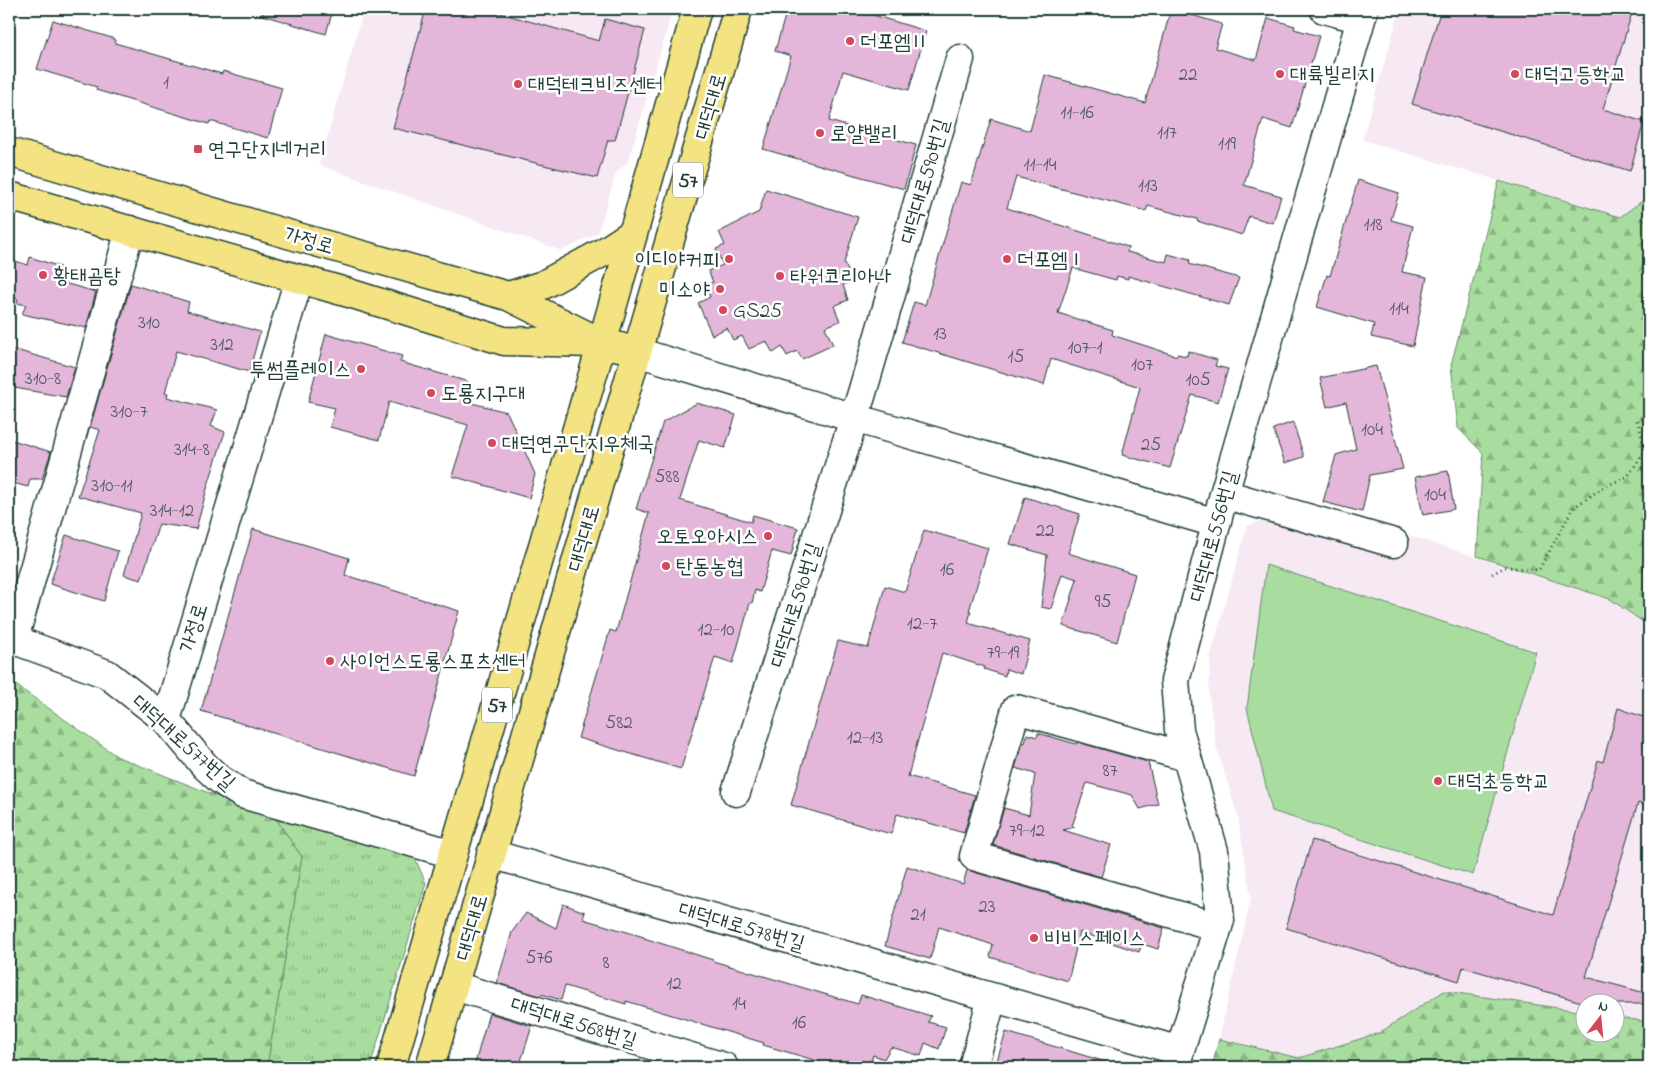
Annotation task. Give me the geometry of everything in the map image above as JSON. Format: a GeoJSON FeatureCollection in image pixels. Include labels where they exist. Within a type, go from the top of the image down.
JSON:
{"type":"FeatureCollection","features":[{"type":"Feature","properties":{"kind":"main road","name":"대덕대로"},"geometry":{"type":"LineString","coordinates":[[391,1067],[602,343],[697,9]]}},
{"type":"Feature","properties":{"kind":"main road","name":"대덕대로"},"geometry":{"type":"LineString","coordinates":[[430,1067],[738,9]]}},
{"type":"Feature","properties":{"kind":"main road","name":"가정로"},"geometry":{"type":"LineString","coordinates":[[9,152],[508,296],[602,343],[637,352]]}},
{"type":"Feature","properties":{"kind":"main road","name":"가정로"},"geometry":{"type":"LineString","coordinates":[[9,196],[299,279],[504,341],[602,343]]}},
{"type":"Feature","properties":{"kind":"main road"},"geometry":{"type":"LineString","coordinates":[[508,296],[543,284],[607,250],[633,233]]}},
{"type":"Feature","properties":{"kind":"street"},"geometry":{"type":"LineString","coordinates":[[1324,9],[1362,14]]}},
{"type":"Feature","properties":{"kind":"street","name":"대덕대로556번길"},"geometry":{"type":"LineString","coordinates":[[1178,1059],[1220,920],[1214,851],[1179,730],[1175,681],[1224,494],[1362,14]]}},
{"type":"Feature","properties":{"kind":"street","name":"대덕대로590번길"},"geometry":{"type":"LineString","coordinates":[[736,792],[854,418],[960,59]]}},
{"type":"Feature","properties":{"kind":"street"},"geometry":{"type":"LineString","coordinates":[[11,639],[130,230]]}},
{"type":"Feature","properties":{"kind":"street","name":"가정로"},"geometry":{"type":"LineString","coordinates":[[166,720],[299,279]]}},
{"type":"Feature","properties":{"kind":"street"},"geometry":{"type":"LineString","coordinates":[[637,352],[854,418],[1216,523]]}},
{"type":"Feature","properties":{"kind":"street"},"geometry":{"type":"LineString","coordinates":[[1224,494],[1394,543]]}},
{"type":"Feature","properties":{"kind":"street","name":"대덕대로577번길"},"geometry":{"type":"LineString","coordinates":[[11,639],[107,674],[166,720],[205,766],[219,779],[242,794],[453,854]]}},
{"type":"Feature","properties":{"kind":"street"},"geometry":{"type":"LineString","coordinates":[[1187,757],[1016,709],[974,856],[1218,927]]}},
{"type":"Feature","properties":{"kind":"street","name":"대덕대로578번길"},"geometry":{"type":"LineString","coordinates":[[491,854],[992,998],[1178,1059]]}},
{"type":"Feature","properties":{"kind":"street","name":"대덕대로568번길"},"geometry":{"type":"LineString","coordinates":[[454,986],[724,1067]]}},
{"type":"Feature","properties":{"kind":"street"},"geometry":{"type":"LineString","coordinates":[[973,1067],[992,998]]}},
{"type":"Feature","properties":{"kind":"path"},"geometry":{"type":"LineString","coordinates":[[1492,574],[1505,567],[1539,570],[1573,508],[1602,488],[1628,476],[1646,450],[1637,420],[1649,414]]}},
{"type":"Feature","properties":{"kind":"shaded area"},"geometry":{"type":"Polygon","coordinates":[[[364,9],[663,9],[672,12],[628,162],[616,173],[598,233],[562,251],[319,165],[364,9]]]}},
{"type":"Feature","properties":{"kind":"shaded area","name":"대덕고등학교"},"geometry":{"type":"Polygon","coordinates":[[[1400,9],[1649,9],[1649,196],[1621,217],[1362,140],[1400,9]]]}},
{"type":"Feature","properties":{"kind":"shaded area","name":"대덕초등학교"},"geometry":{"type":"Polygon","coordinates":[[[1265,519],[1389,556],[1397,532],[1610,599],[1649,626],[1649,1022],[1626,1019],[1626,994],[1576,994],[1576,1011],[1444,991],[1379,1033],[1299,1058],[1219,1039],[1251,898],[1238,817],[1216,746],[1209,696],[1210,658],[1247,526],[1265,519]]]}},
{"type":"Feature","properties":{"kind":"green space"},"geometry":{"type":"Polygon","coordinates":[[[1499,181],[1620,217],[1649,196],[1649,626],[1610,599],[1477,556],[1483,453],[1458,428],[1451,365],[1499,181]]]}},
{"type":"Feature","properties":{"kind":"green space"},"geometry":{"type":"Polygon","coordinates":[[[1266,565],[1536,652],[1473,875],[1272,811],[1247,708],[1266,565]]]}},
{"type":"Feature","properties":{"kind":"green space"},"geometry":{"type":"Polygon","coordinates":[[[10,681],[118,757],[277,820],[302,857],[267,1067],[9,1067],[10,681]]]}},
{"type":"Feature","properties":{"kind":"green space"},"geometry":{"type":"Polygon","coordinates":[[[277,820],[414,856],[426,883],[370,1067],[267,1067],[302,857],[277,820]]]}},
{"type":"Feature","properties":{"kind":"green space"},"geometry":{"type":"Polygon","coordinates":[[[1444,991],[1576,1011],[1576,1044],[1626,1044],[1626,1019],[1649,1022],[1649,1067],[1212,1067],[1219,1039],[1299,1058],[1379,1033],[1444,991]]]}},
{"type":"Feature","properties":{"kind":"building"},"geometry":{"type":"Polygon","coordinates":[[[263,9],[333,9],[326,34],[262,15],[263,9]]]}},
{"type":"Feature","properties":{"kind":"building","name":"대덕테크비즈센터"},"geometry":{"type":"Polygon","coordinates":[[[426,9],[486,9],[599,41],[605,19],[645,30],[615,140],[608,140],[597,178],[393,128],[426,9]]]}},
{"type":"Feature","properties":{"kind":"building"},"geometry":{"type":"Polygon","coordinates":[[[787,9],[853,9],[926,31],[909,90],[843,71],[829,121],[916,145],[904,189],[763,149],[791,56],[775,51],[787,9]]]}},
{"type":"Feature","properties":{"kind":"building"},"geometry":{"type":"Polygon","coordinates":[[[1171,9],[1222,24],[1215,48],[1256,60],[1268,18],[1295,26],[1294,29],[1319,36],[1292,128],[1263,119],[1244,185],[1281,196],[1273,223],[1249,216],[1242,235],[1197,221],[1197,219],[1148,206],[1146,211],[1016,177],[1007,208],[1128,247],[1127,252],[1166,262],[1168,254],[1190,260],[1189,264],[1239,278],[1229,305],[1128,276],[1128,279],[1117,276],[1116,280],[1073,268],[1058,313],[1113,330],[1112,335],[1177,356],[1177,354],[1187,356],[1188,351],[1217,360],[1215,366],[1228,369],[1218,402],[1192,395],[1170,468],[1122,455],[1140,387],[1051,359],[1044,385],[902,342],[914,302],[925,305],[961,182],[971,185],[991,119],[1030,131],[1045,75],[1145,103],[1171,9]]]}},
{"type":"Feature","properties":{"kind":"building"},"geometry":{"type":"Polygon","coordinates":[[[1441,9],[1633,9],[1603,109],[1644,122],[1630,171],[1412,104],[1441,9]]]}},
{"type":"Feature","properties":{"kind":"building"},"geometry":{"type":"Polygon","coordinates":[[[53,20],[115,39],[115,43],[222,74],[223,71],[282,88],[268,138],[210,121],[209,124],[96,90],[97,87],[37,69],[53,20]]]}},
{"type":"Feature","properties":{"kind":"building"},"geometry":{"type":"Polygon","coordinates":[[[1358,180],[1399,193],[1391,220],[1413,226],[1402,272],[1427,277],[1413,346],[1371,337],[1374,324],[1317,307],[1327,275],[1330,276],[1358,180]]]}},
{"type":"Feature","properties":{"kind":"building","name":"타워코리아나"},"geometry":{"type":"Polygon","coordinates":[[[766,189],[858,217],[844,263],[853,280],[843,285],[848,300],[834,306],[840,321],[825,327],[833,345],[802,359],[797,351],[787,356],[782,347],[773,353],[766,341],[749,349],[742,336],[733,340],[727,328],[712,335],[698,303],[710,297],[705,285],[713,282],[708,271],[723,265],[716,249],[725,245],[719,232],[759,212],[766,189]]]}},
{"type":"Feature","properties":{"kind":"building"},"geometry":{"type":"Polygon","coordinates":[[[30,257],[60,267],[57,281],[96,292],[86,328],[22,314],[26,305],[17,303],[18,299],[9,296],[9,259],[28,265],[30,257]]]}},
{"type":"Feature","properties":{"kind":"building"},"geometry":{"type":"Polygon","coordinates":[[[131,284],[189,302],[187,311],[260,332],[249,372],[176,351],[165,393],[168,393],[167,397],[217,410],[211,426],[225,432],[196,529],[159,524],[141,580],[124,575],[141,513],[78,496],[100,430],[90,427],[131,284]]]}},
{"type":"Feature","properties":{"kind":"building"},"geometry":{"type":"Polygon","coordinates":[[[326,334],[402,356],[400,362],[469,382],[464,401],[507,412],[535,474],[529,498],[452,476],[468,425],[389,402],[379,440],[330,427],[335,408],[308,402],[326,334]]]}},
{"type":"Feature","properties":{"kind":"building"},"geometry":{"type":"Polygon","coordinates":[[[9,348],[75,367],[66,397],[9,387],[9,348]]]}},
{"type":"Feature","properties":{"kind":"building"},"geometry":{"type":"Polygon","coordinates":[[[1376,366],[1403,469],[1370,475],[1362,512],[1323,502],[1336,455],[1356,449],[1346,402],[1327,407],[1320,378],[1376,366]]]}},
{"type":"Feature","properties":{"kind":"building"},"geometry":{"type":"Polygon","coordinates":[[[697,403],[736,415],[725,448],[699,440],[680,500],[751,522],[753,515],[798,528],[791,556],[772,551],[760,592],[755,590],[752,603],[750,603],[733,663],[715,657],[681,769],[578,738],[610,630],[616,632],[649,513],[636,509],[663,422],[697,403]]]}},
{"type":"Feature","properties":{"kind":"building"},"geometry":{"type":"Polygon","coordinates":[[[1293,422],[1304,457],[1285,463],[1273,429],[1293,422]]]}},
{"type":"Feature","properties":{"kind":"building"},"geometry":{"type":"Polygon","coordinates":[[[9,439],[51,452],[42,479],[30,479],[28,487],[9,482],[9,439]]]}},
{"type":"Feature","properties":{"kind":"building"},"geometry":{"type":"Polygon","coordinates":[[[1448,471],[1454,509],[1423,515],[1415,477],[1448,471]]]}},
{"type":"Feature","properties":{"kind":"building"},"geometry":{"type":"Polygon","coordinates":[[[1025,497],[1080,514],[1068,553],[1135,574],[1117,642],[1063,626],[1077,579],[1062,574],[1051,609],[1041,607],[1047,555],[1010,544],[1025,497]]]}},
{"type":"Feature","properties":{"kind":"building","name":"사이언스도룡스포츠센터"},"geometry":{"type":"Polygon","coordinates":[[[253,529],[349,558],[345,575],[459,611],[414,776],[201,711],[253,529]]]}},
{"type":"Feature","properties":{"kind":"building"},"geometry":{"type":"Polygon","coordinates":[[[924,530],[988,548],[969,611],[971,611],[968,623],[1030,641],[1021,674],[1006,669],[1005,676],[984,669],[985,667],[942,653],[908,776],[975,795],[964,833],[897,814],[891,834],[791,805],[838,641],[868,648],[885,586],[905,592],[924,530]]]}},
{"type":"Feature","properties":{"kind":"building"},"geometry":{"type":"Polygon","coordinates":[[[66,535],[118,551],[104,601],[50,584],[66,535]]]}},
{"type":"Feature","properties":{"kind":"building"},"geometry":{"type":"Polygon","coordinates":[[[1618,708],[1649,719],[1649,807],[1638,803],[1586,977],[1649,994],[1649,1004],[1626,1004],[1626,994],[1576,994],[1576,1000],[1463,967],[1459,981],[1286,928],[1312,840],[1553,915],[1598,760],[1603,762],[1618,708]]]}},
{"type":"Feature","properties":{"kind":"building"},"geometry":{"type":"Polygon","coordinates":[[[1038,733],[1148,762],[1158,804],[1140,809],[1132,795],[1087,783],[1072,826],[1075,827],[1063,830],[1111,845],[1101,877],[993,845],[1004,808],[1029,815],[1035,774],[1015,768],[1027,734],[1037,737],[1038,733]]]}},
{"type":"Feature","properties":{"kind":"building"},"geometry":{"type":"Polygon","coordinates":[[[907,866],[963,884],[967,870],[1164,928],[1158,949],[1142,944],[1139,952],[1080,932],[1068,981],[990,957],[993,945],[939,927],[930,959],[885,946],[907,866]]]}},
{"type":"Feature","properties":{"kind":"building"},"geometry":{"type":"Polygon","coordinates":[[[563,904],[585,912],[583,919],[644,937],[713,961],[858,1004],[861,995],[931,1016],[928,1022],[946,1027],[939,1049],[925,1043],[921,1056],[891,1047],[884,1059],[873,1055],[869,1067],[838,1067],[626,1001],[626,1004],[565,986],[561,1000],[541,994],[540,996],[497,983],[512,932],[526,913],[556,928],[563,904]]]}},
{"type":"Feature","properties":{"kind":"building"},"geometry":{"type":"Polygon","coordinates":[[[489,1013],[532,1026],[519,1067],[474,1067],[489,1013]]]}},
{"type":"Feature","properties":{"kind":"building"},"geometry":{"type":"Polygon","coordinates":[[[1006,1032],[1106,1062],[1106,1067],[995,1067],[1006,1032]]]}},
{"type":"Feature","properties":{"kind":"place","name":"더포엠Ⅱ"},"geometry":{"type":"Point","coordinates":[850,41]}},
{"type":"Feature","properties":{"kind":"place","name":"대륙빌리지"},"geometry":{"type":"Point","coordinates":[1280,74]}},
{"type":"Feature","properties":{"kind":"place","name":"대덕고등학교"},"geometry":{"type":"Point","coordinates":[1515,74]}},
{"type":"Feature","properties":{"kind":"place","name":"대덕테크비즈센터"},"geometry":{"type":"Point","coordinates":[518,84]}},
{"type":"Feature","properties":{"kind":"place","name":"로얄밸리"},"geometry":{"type":"Point","coordinates":[820,133]}},
{"type":"Feature","properties":{"kind":"place","name":"연구단지네거리"},"geometry":{"type":"Point","coordinates":[198,149]}},
{"type":"Feature","properties":{"kind":"place","name":"이디야커피"},"geometry":{"type":"Point","coordinates":[729,259]}},
{"type":"Feature","properties":{"kind":"place","name":"더포엠Ⅰ"},"geometry":{"type":"Point","coordinates":[1007,259]}},
{"type":"Feature","properties":{"kind":"place","name":"황태곰탕"},"geometry":{"type":"Point","coordinates":[43,275]}},
{"type":"Feature","properties":{"kind":"place","name":"타워코리아나"},"geometry":{"type":"Point","coordinates":[780,276]}},
{"type":"Feature","properties":{"kind":"place","name":"미소야"},"geometry":{"type":"Point","coordinates":[720,289]}},
{"type":"Feature","properties":{"kind":"place","name":"GS25"},"geometry":{"type":"Point","coordinates":[723,310]}},
{"type":"Feature","properties":{"kind":"place","name":"투썸플레이스"},"geometry":{"type":"Point","coordinates":[361,369]}},
{"type":"Feature","properties":{"kind":"place","name":"도룡지구대"},"geometry":{"type":"Point","coordinates":[431,393]}},
{"type":"Feature","properties":{"kind":"place","name":"대덕연구단지우체국"},"geometry":{"type":"Point","coordinates":[492,443]}},
{"type":"Feature","properties":{"kind":"place","name":"오토오아시스"},"geometry":{"type":"Point","coordinates":[768,536]}},
{"type":"Feature","properties":{"kind":"place","name":"탄동농협"},"geometry":{"type":"Point","coordinates":[666,566]}},
{"type":"Feature","properties":{"kind":"place","name":"사이언스도룡스포츠센터"},"geometry":{"type":"Point","coordinates":[330,661]}},
{"type":"Feature","properties":{"kind":"place","name":"대덕초등학교"},"geometry":{"type":"Point","coordinates":[1438,781]}},
{"type":"Feature","properties":{"kind":"place","name":"비비스페이스"},"geometry":{"type":"Point","coordinates":[1034,938]}}]}
